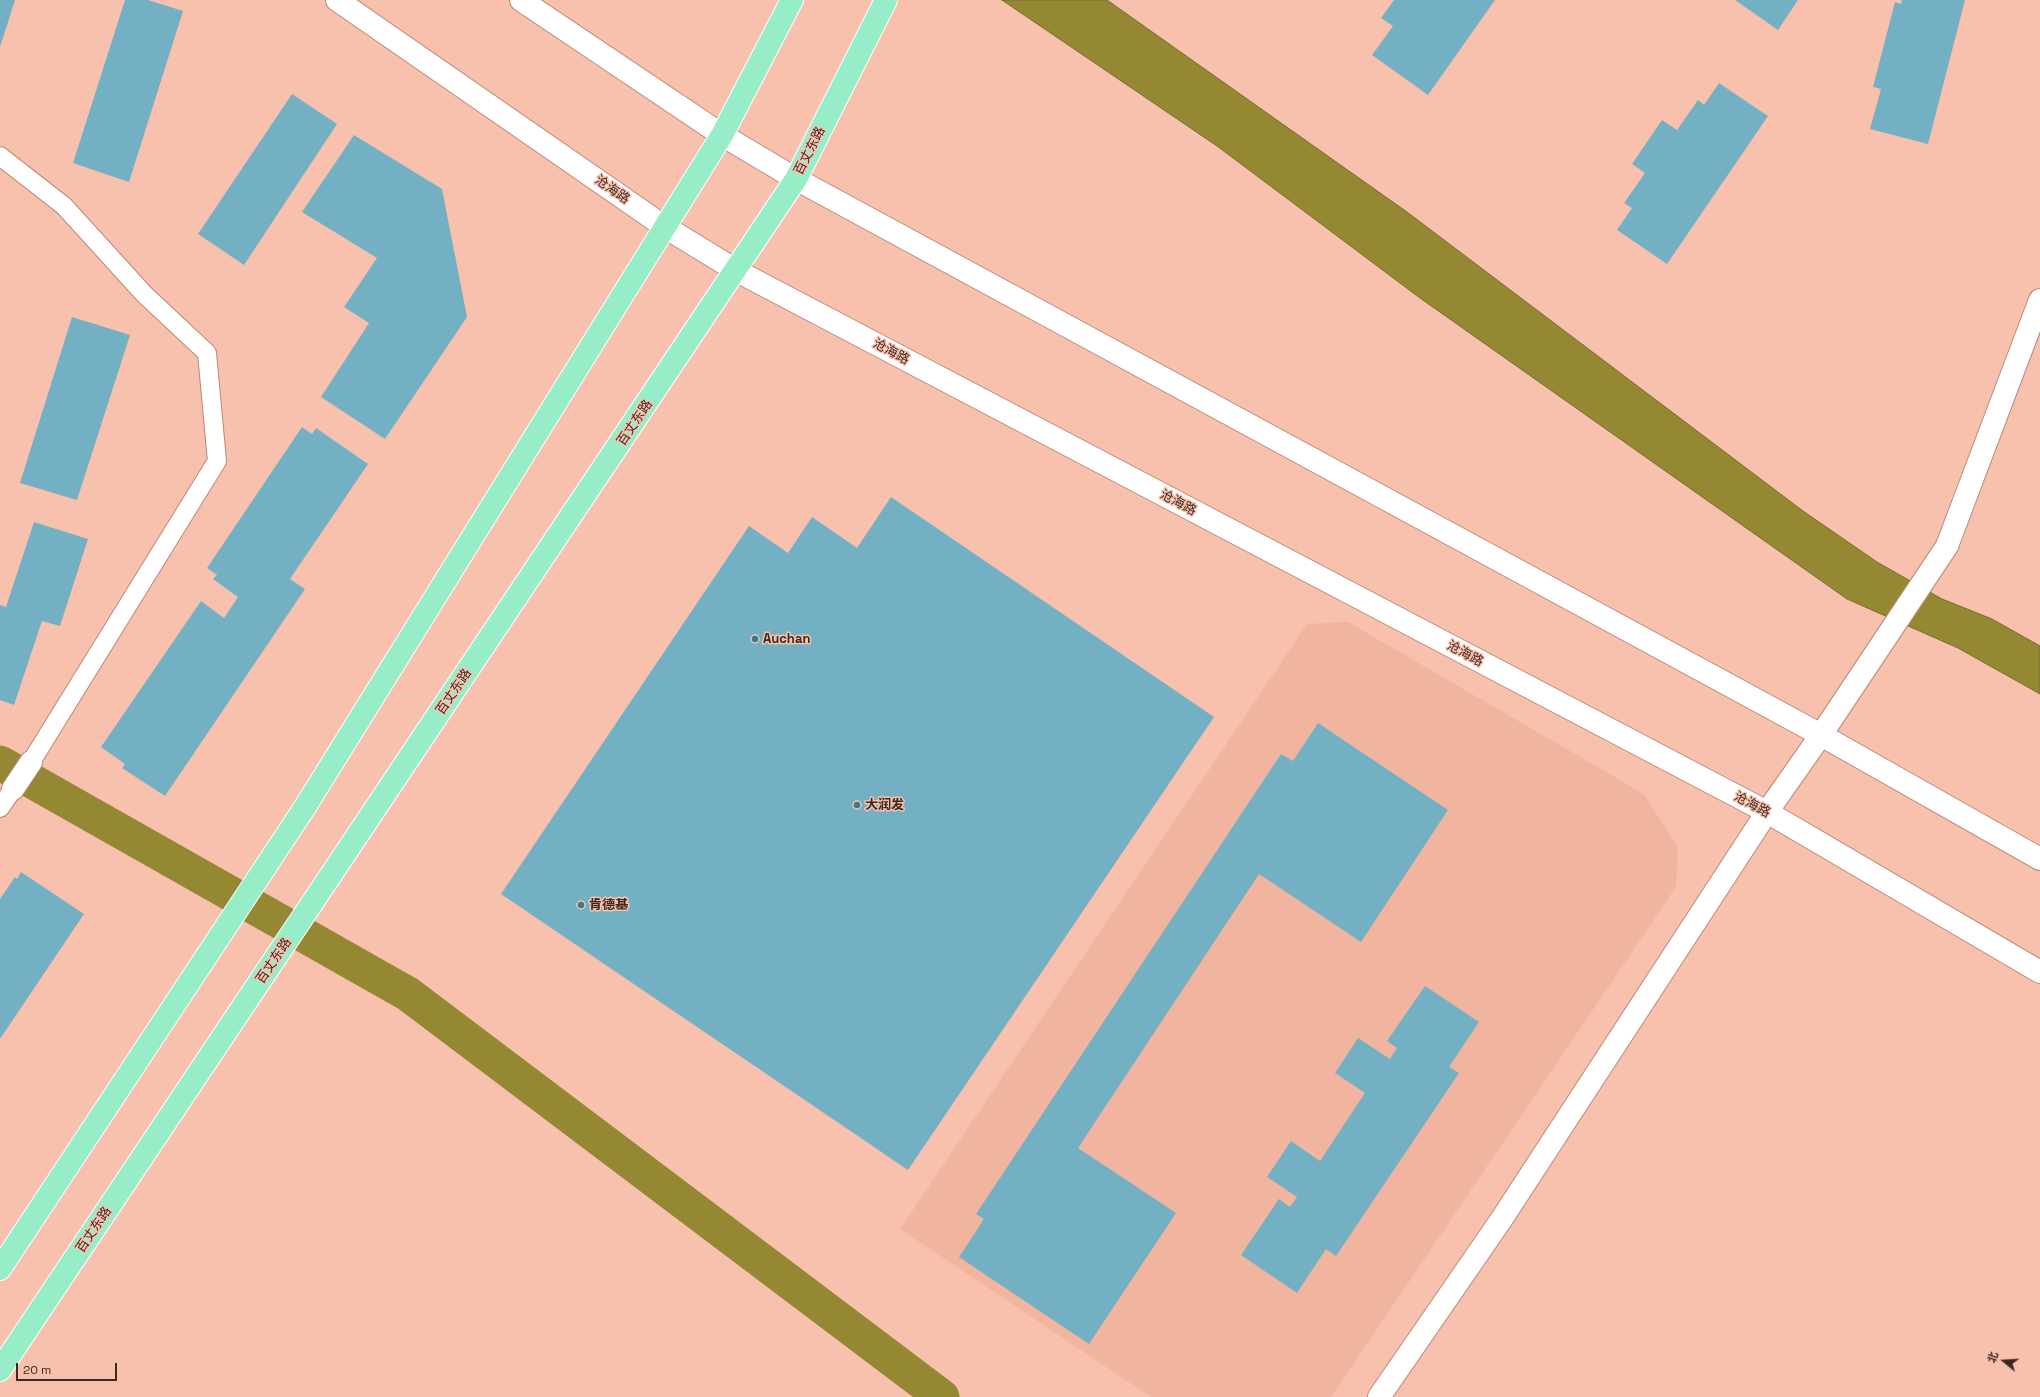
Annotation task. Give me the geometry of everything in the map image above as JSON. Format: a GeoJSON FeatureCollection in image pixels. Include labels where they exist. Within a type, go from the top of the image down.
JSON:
{"type":"FeatureCollection","features":[{"type":"Feature","properties":{"kind":"main road","name":"沧海路"},"geometry":{"type":"LineString","coordinates":[[337,0],[666,227],[737,270],[1767,812],[2040,972]]}},
{"type":"Feature","properties":{"kind":"main road"},"geometry":{"type":"LineString","coordinates":[[522,0],[722,134],[796,179],[1821,735],[2040,859]]}},
{"type":"Feature","properties":{"kind":"main road"},"geometry":{"type":"LineString","coordinates":[[0,1269],[305,807],[666,227],[722,134],[792,0]]}},
{"type":"Feature","properties":{"kind":"main road","name":"百丈东路"},"geometry":{"type":"LineString","coordinates":[[0,1370],[737,270],[796,179],[886,0]]}},
{"type":"Feature","properties":{"kind":"main road"},"geometry":{"type":"LineString","coordinates":[[1379,1397],[1501,1220],[1767,812],[1821,735],[1947,546],[2040,300]]}},
{"type":"Feature","properties":{"kind":"main road"},"geometry":{"type":"LineString","coordinates":[[13,789],[31,762]]}},
{"type":"Feature","properties":{"kind":"lane"},"geometry":{"type":"LineString","coordinates":[[0,156],[64,206],[144,294],[207,353],[217,461],[31,762]]}},
{"type":"Feature","properties":{"kind":"lane"},"geometry":{"type":"LineString","coordinates":[[0,808],[13,789]]}},
{"type":"Feature","properties":{"kind":"shaded area"},"geometry":{"type":"Polygon","coordinates":[[[1002,0],[1107,0],[1407,212],[1803,511],[1877,562],[1942,599],[1992,619],[2040,646],[2040,694],[1958,648],[1847,599],[1420,298],[1217,146],[1002,0]]]}},
{"type":"Feature","properties":{"kind":"shaded area"},"geometry":{"type":"Polygon","coordinates":[[[1348,622],[1644,794],[1678,848],[1676,887],[1331,1397],[1151,1397],[900,1229],[1307,624],[1348,622]]]}},
{"type":"Feature","properties":{"kind":"building"},"geometry":{"type":"Polygon","coordinates":[[[0,0],[15,0],[0,47],[0,0]]]}},
{"type":"Feature","properties":{"kind":"building"},"geometry":{"type":"Polygon","coordinates":[[[125,0],[148,0],[183,11],[129,182],[73,163],[125,0]]]}},
{"type":"Feature","properties":{"kind":"building"},"geometry":{"type":"Polygon","coordinates":[[[1394,0],[1495,0],[1428,95],[1372,55],[1393,26],[1381,18],[1394,0]]]}},
{"type":"Feature","properties":{"kind":"building"},"geometry":{"type":"Polygon","coordinates":[[[1735,0],[1798,0],[1778,30],[1735,0]]]}},
{"type":"Feature","properties":{"kind":"building"},"geometry":{"type":"Polygon","coordinates":[[[1902,0],[1965,0],[1928,144],[1870,129],[1881,89],[1873,87],[1895,2],[1901,4],[1902,0]]]}},
{"type":"Feature","properties":{"kind":"building"},"geometry":{"type":"Polygon","coordinates":[[[1719,83],[1768,116],[1667,264],[1617,230],[1632,208],[1624,203],[1645,173],[1632,164],[1662,120],[1677,130],[1698,100],[1704,105],[1719,83]]]}},
{"type":"Feature","properties":{"kind":"building"},"geometry":{"type":"Polygon","coordinates":[[[292,94],[337,124],[244,265],[198,234],[292,94]]]}},
{"type":"Feature","properties":{"kind":"building"},"geometry":{"type":"Polygon","coordinates":[[[354,135],[442,189],[467,317],[385,439],[321,397],[369,323],[344,307],[377,258],[302,212],[354,135]]]}},
{"type":"Feature","properties":{"kind":"building"},"geometry":{"type":"Polygon","coordinates":[[[72,317],[130,335],[77,500],[20,483],[72,317]]]}},
{"type":"Feature","properties":{"kind":"building"},"geometry":{"type":"Polygon","coordinates":[[[302,427],[312,434],[316,428],[368,464],[290,579],[305,589],[165,796],[122,768],[125,764],[101,747],[201,601],[224,618],[238,597],[213,579],[217,575],[207,568],[302,427]]]}},
{"type":"Feature","properties":{"kind":"building","name":"大润发"},"geometry":{"type":"Polygon","coordinates":[[[891,497],[1214,717],[908,1170],[501,894],[749,526],[788,553],[812,517],[857,548],[891,497]]]}},
{"type":"Feature","properties":{"kind":"building"},"geometry":{"type":"Polygon","coordinates":[[[34,522],[88,539],[60,626],[42,621],[14,705],[0,700],[0,605],[6,607],[34,522]]]}},
{"type":"Feature","properties":{"kind":"building"},"geometry":{"type":"Polygon","coordinates":[[[1318,723],[1448,810],[1361,942],[1259,874],[1078,1148],[1176,1213],[1089,1344],[959,1257],[984,1219],[976,1214],[1281,754],[1293,761],[1318,723]]]}},
{"type":"Feature","properties":{"kind":"building"},"geometry":{"type":"Polygon","coordinates":[[[21,872],[84,914],[0,1039],[0,899],[15,877],[17,879],[21,872]]]}},
{"type":"Feature","properties":{"kind":"building"},"geometry":{"type":"Polygon","coordinates":[[[1425,986],[1479,1022],[1449,1067],[1459,1073],[1336,1256],[1326,1249],[1297,1293],[1241,1255],[1279,1199],[1290,1207],[1297,1197],[1267,1177],[1291,1141],[1320,1161],[1365,1093],[1335,1073],[1358,1038],[1390,1059],[1397,1048],[1387,1041],[1425,986]]]}},
{"type":"Feature","properties":{"kind":"waterway"},"geometry":{"type":"LineString","coordinates":[[0,763],[408,994],[942,1397]]}},
{"type":"Feature","properties":{"kind":"place","name":"Auchan"},"geometry":{"type":"Point","coordinates":[755,639]}},
{"type":"Feature","properties":{"kind":"place","name":"大润发"},"geometry":{"type":"Point","coordinates":[857,805]}},
{"type":"Feature","properties":{"kind":"place","name":"肯德基"},"geometry":{"type":"Point","coordinates":[581,905]}}]}
